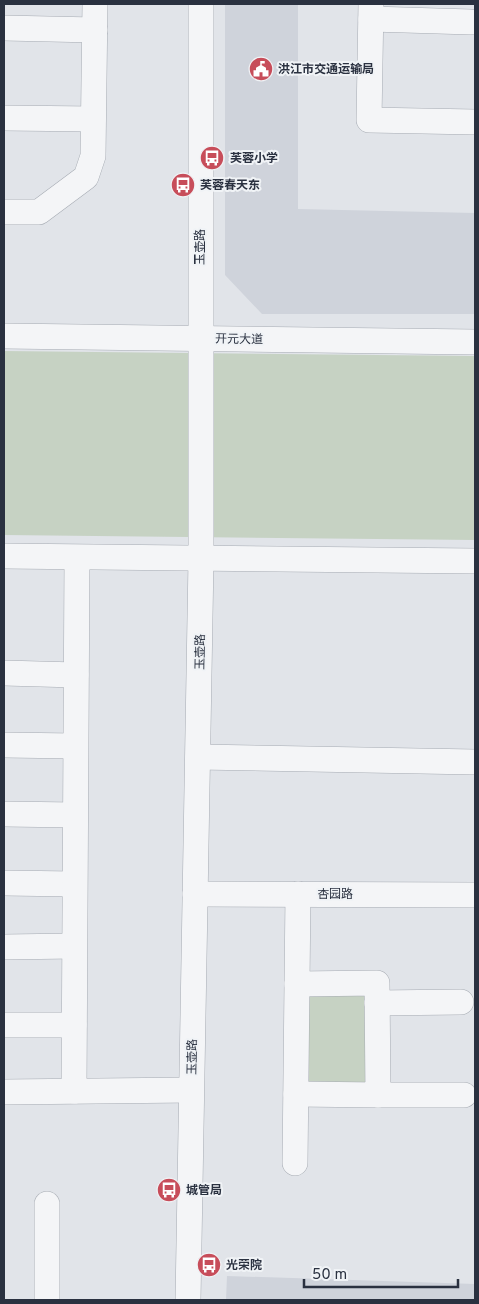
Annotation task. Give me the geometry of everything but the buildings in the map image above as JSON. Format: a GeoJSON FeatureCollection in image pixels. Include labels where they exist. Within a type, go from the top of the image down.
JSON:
{"type":"FeatureCollection","features":[{"type":"Feature","properties":{"kind":"street"},"geometry":{"type":"LineString","coordinates":[[4,212],[39,212],[86,177],[93,156],[95,4]]}},
{"type":"Feature","properties":{"kind":"street","name":"玉壶路"},"geometry":{"type":"LineString","coordinates":[[188,1300],[202,560],[200,339],[201,4]]}},
{"type":"Feature","properties":{"kind":"street"},"geometry":{"type":"LineString","coordinates":[[471,22],[371,12],[369,120],[475,122]]}},
{"type":"Feature","properties":{"kind":"street"},"geometry":{"type":"LineString","coordinates":[[4,28],[95,30]]}},
{"type":"Feature","properties":{"kind":"street"},"geometry":{"type":"LineString","coordinates":[[4,118],[93,119]]}},
{"type":"Feature","properties":{"kind":"street","name":"开元大道"},"geometry":{"type":"LineString","coordinates":[[4,336],[475,342]]}},
{"type":"Feature","properties":{"kind":"street"},"geometry":{"type":"LineString","coordinates":[[4,556],[202,560],[475,561]]}},
{"type":"Feature","properties":{"kind":"street"},"geometry":{"type":"LineString","coordinates":[[74,1091],[76,558]]}},
{"type":"Feature","properties":{"kind":"street"},"geometry":{"type":"LineString","coordinates":[[4,673],[76,674]]}},
{"type":"Feature","properties":{"kind":"street"},"geometry":{"type":"LineString","coordinates":[[4,745],[75,746]]}},
{"type":"Feature","properties":{"kind":"street"},"geometry":{"type":"LineString","coordinates":[[198,757],[475,762]]}},
{"type":"Feature","properties":{"kind":"street"},"geometry":{"type":"LineString","coordinates":[[4,814],[75,815]]}},
{"type":"Feature","properties":{"kind":"street"},"geometry":{"type":"LineString","coordinates":[[4,883],[74,884]]}},
{"type":"Feature","properties":{"kind":"street","name":"杏园路"},"geometry":{"type":"LineString","coordinates":[[195,894],[475,895]]}},
{"type":"Feature","properties":{"kind":"street"},"geometry":{"type":"LineString","coordinates":[[295,1163],[298,894]]}},
{"type":"Feature","properties":{"kind":"street"},"geometry":{"type":"LineString","coordinates":[[4,947],[74,946]]}},
{"type":"Feature","properties":{"kind":"street"},"geometry":{"type":"LineString","coordinates":[[297,984],[377,983],[378,1095]]}},
{"type":"Feature","properties":{"kind":"street"},"geometry":{"type":"LineString","coordinates":[[377,1003],[461,1002]]}},
{"type":"Feature","properties":{"kind":"street"},"geometry":{"type":"LineString","coordinates":[[4,1025],[74,1025]]}},
{"type":"Feature","properties":{"kind":"street"},"geometry":{"type":"LineString","coordinates":[[4,1092],[192,1090]]}},
{"type":"Feature","properties":{"kind":"street"},"geometry":{"type":"LineString","coordinates":[[296,1094],[464,1095]]}},
{"type":"Feature","properties":{"kind":"street"},"geometry":{"type":"LineString","coordinates":[[47,1204],[47,1300]]}},
{"type":"Feature","properties":{"kind":"shaded area"},"geometry":{"type":"Polygon","coordinates":[[[225,4],[298,4],[298,209],[475,213],[475,314],[262,314],[225,275],[225,4]]]}},
{"type":"Feature","properties":{"kind":"shaded area"},"geometry":{"type":"Polygon","coordinates":[[[227,1276],[475,1284],[475,1300],[226,1300],[227,1276]]]}},
{"type":"Feature","properties":{"kind":"green space"},"geometry":{"type":"Polygon","coordinates":[[[4,351],[475,356],[475,540],[4,535],[4,351]]]}},
{"type":"Feature","properties":{"kind":"green space"},"geometry":{"type":"Polygon","coordinates":[[[308,994],[369,994],[370,1085],[308,1085],[308,994]]]}},
{"type":"Feature","properties":{"kind":"place","name":"洪江市交通运输局"},"geometry":{"type":"Point","coordinates":[261,69]}},
{"type":"Feature","properties":{"kind":"place","name":"芙蓉小学"},"geometry":{"type":"Point","coordinates":[212,158]}},
{"type":"Feature","properties":{"kind":"place","name":"芙蓉春天东"},"geometry":{"type":"Point","coordinates":[183,185]}},
{"type":"Feature","properties":{"kind":"place","name":"城管局"},"geometry":{"type":"Point","coordinates":[169,1190]}},
{"type":"Feature","properties":{"kind":"place","name":"光荣院"},"geometry":{"type":"Point","coordinates":[209,1265]}}]}
